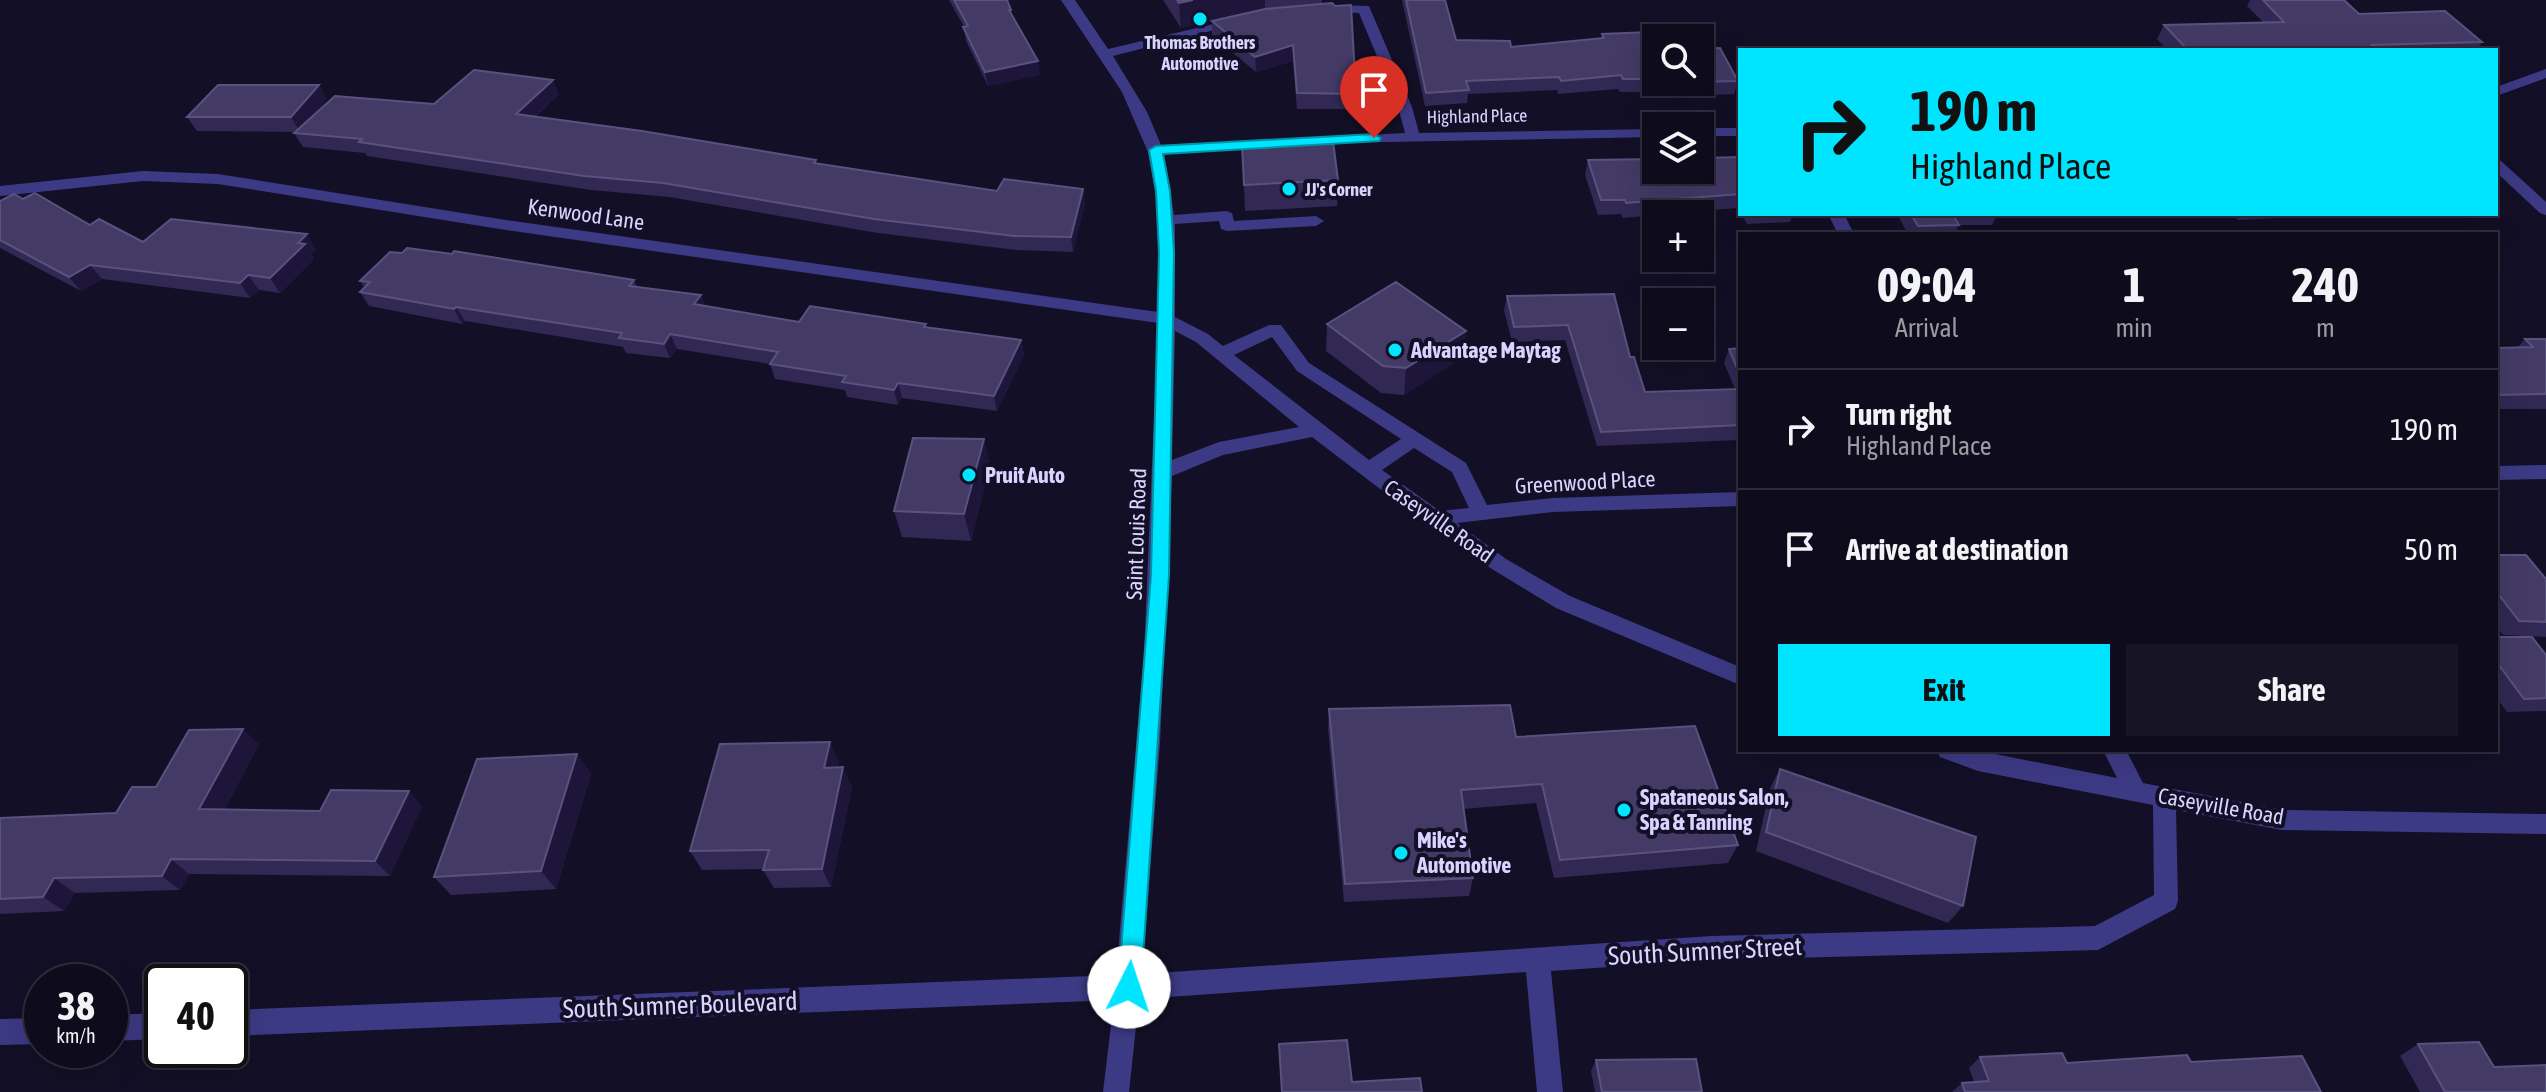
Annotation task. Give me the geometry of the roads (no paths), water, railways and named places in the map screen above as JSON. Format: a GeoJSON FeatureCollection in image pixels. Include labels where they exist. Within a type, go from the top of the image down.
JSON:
{"type":"FeatureCollection","features":[{"type":"Feature","properties":{"kind":"street","name":"Saint Louis Road"},"geometry":{"type":"LineString","coordinates":[[1068,0],[1134,102],[1156,150],[1164,220],[1160,575],[1129,987],[1116,1092]]}},
{"type":"Feature","properties":{"kind":"street"},"geometry":{"type":"LineString","coordinates":[[1309,10],[1364,9],[1405,107],[1413,137]]}},
{"type":"Feature","properties":{"kind":"street"},"geometry":{"type":"LineString","coordinates":[[1103,54],[1254,18]]}},
{"type":"Feature","properties":{"kind":"street"},"geometry":{"type":"LineString","coordinates":[[2498,91],[2546,73]]}},
{"type":"Feature","properties":{"kind":"street"},"geometry":{"type":"LineString","coordinates":[[1714,132],[1738,132]]}},
{"type":"Feature","properties":{"kind":"street","name":"Highland Place"},"geometry":{"type":"LineString","coordinates":[[1156,150],[1413,137],[1642,133]]}},
{"type":"Feature","properties":{"kind":"street"},"geometry":{"type":"LineString","coordinates":[[2498,166],[2546,210]]}},
{"type":"Feature","properties":{"kind":"street","name":"Kenwood Lane"},"geometry":{"type":"LineString","coordinates":[[0,191],[143,176],[218,179],[506,225],[1136,312],[1165,319]]}},
{"type":"Feature","properties":{"kind":"street"},"geometry":{"type":"LineString","coordinates":[[1164,220],[1226,216],[1227,226],[1316,221]]}},
{"type":"Feature","properties":{"kind":"street","name":"Caseyville Road"},"geometry":{"type":"LineString","coordinates":[[1165,319],[1183,327],[1221,354],[1433,519],[1563,602],[1738,675]]}},
{"type":"Feature","properties":{"kind":"street"},"geometry":{"type":"LineString","coordinates":[[1221,354],[1275,329],[1303,367],[1459,468],[1481,513]]}},
{"type":"Feature","properties":{"kind":"street"},"geometry":{"type":"LineString","coordinates":[[1162,472],[1219,449],[1316,430]]}},
{"type":"Feature","properties":{"kind":"street"},"geometry":{"type":"LineString","coordinates":[[1368,470],[1413,440]]}},
{"type":"Feature","properties":{"kind":"street"},"geometry":{"type":"LineString","coordinates":[[2498,473],[2546,472]]}},
{"type":"Feature","properties":{"kind":"street","name":"Greenwood Place"},"geometry":{"type":"LineString","coordinates":[[1433,519],[1553,505],[1738,499]]}},
{"type":"Feature","properties":{"kind":"street","name":"Caseyville Road"},"geometry":{"type":"LineString","coordinates":[[1953,752],[1978,761],[2282,820],[2546,824]]}},
{"type":"Feature","properties":{"kind":"street"},"geometry":{"type":"LineString","coordinates":[[2115,752],[2135,790]]}},
{"type":"Feature","properties":{"kind":"street","name":"South Sumner Street"},"geometry":{"type":"LineString","coordinates":[[1129,987],[1712,948],[2098,938],[2166,901],[2164,796]]}},
{"type":"Feature","properties":{"kind":"street"},"geometry":{"type":"LineString","coordinates":[[1537,960],[1550,1092]]}},
{"type":"Feature","properties":{"kind":"street","name":"South Sumner Boulevard"},"geometry":{"type":"LineString","coordinates":[[248,1022],[1129,987]]}},
{"type":"Feature","properties":{"kind":"street"},"geometry":{"type":"LineString","coordinates":[[0,1032],[24,1031]]}},
{"type":"Feature","properties":{"kind":"place","name":"Thomas Brothers Automotive"},"geometry":{"type":"Point","coordinates":[1200,19]}},
{"type":"Feature","properties":{"kind":"place","name":"JJ's Corner"},"geometry":{"type":"Point","coordinates":[1289,189]}},
{"type":"Feature","properties":{"kind":"place","name":"Advantage Maytag"},"geometry":{"type":"Point","coordinates":[1395,350]}},
{"type":"Feature","properties":{"kind":"place","name":"Pruit Auto"},"geometry":{"type":"Point","coordinates":[969,475]}},
{"type":"Feature","properties":{"kind":"place","name":"Spataneous Salon, Spa & Tanning"},"geometry":{"type":"Point","coordinates":[1624,810]}},
{"type":"Feature","properties":{"kind":"place","name":"Mike's Automotive"},"geometry":{"type":"Point","coordinates":[1401,853]}}]}
